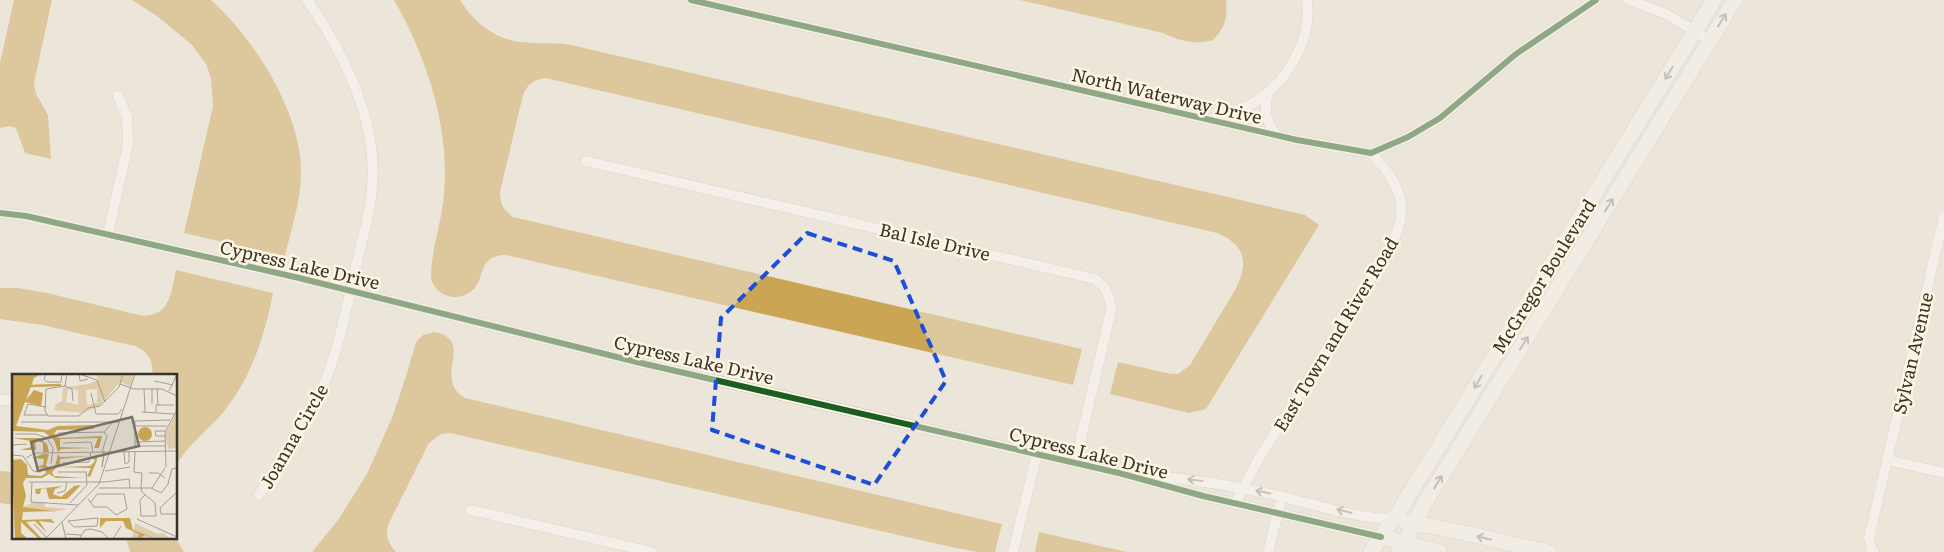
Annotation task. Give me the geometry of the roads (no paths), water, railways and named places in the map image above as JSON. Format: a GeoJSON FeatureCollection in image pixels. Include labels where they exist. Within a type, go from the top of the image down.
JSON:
{"type":"FeatureCollection","features":[{"type":"Feature","properties":{"kind":"main road","name":"McGregor Boulevard"},"geometry":{"type":"LineString","coordinates":[[1371,552],[1714,0]]}},
{"type":"Feature","properties":{"kind":"main road","name":"McGregor Boulevard"},"geometry":{"type":"LineString","coordinates":[[1401,547],[1735,0]]}},
{"type":"Feature","properties":{"kind":"main road","name":"Cypress Lake Drive"},"geometry":{"type":"LineString","coordinates":[[1392,519],[1549,552]]}},
{"type":"Feature","properties":{"kind":"main road","name":"Cypress Lake Drive"},"geometry":{"type":"LineString","coordinates":[[1381,537],[1401,547],[1440,552]]}},
{"type":"Feature","properties":{"kind":"street","name":"Joanna Circle"},"geometry":{"type":"LineString","coordinates":[[259,494],[307,420],[322,390],[333,358],[371,198],[372,166],[370,142],[361,107],[346,66],[320,18],[307,0]]}},
{"type":"Feature","properties":{"kind":"street","name":"North Waterway Drive"},"geometry":{"type":"LineString","coordinates":[[692,0],[1323,146],[1371,153]]}},
{"type":"Feature","properties":{"kind":"street"},"geometry":{"type":"LineString","coordinates":[[1211,120],[1256,102],[1286,73],[1295,60],[1304,37],[1307,0]]}},
{"type":"Feature","properties":{"kind":"street"},"geometry":{"type":"LineString","coordinates":[[1307,18],[1317,0]]}},
{"type":"Feature","properties":{"kind":"street"},"geometry":{"type":"LineString","coordinates":[[1371,153],[1408,137],[1440,118],[1516,54],[1596,0]]}},
{"type":"Feature","properties":{"kind":"street"},"geometry":{"type":"LineString","coordinates":[[1629,0],[1666,14],[1710,40]]}},
{"type":"Feature","properties":{"kind":"street"},"geometry":{"type":"LineString","coordinates":[[1268,92],[1265,104],[1267,123],[1276,135]]}},
{"type":"Feature","properties":{"kind":"street"},"geometry":{"type":"LineString","coordinates":[[108,234],[128,144],[127,117],[118,96]]}},
{"type":"Feature","properties":{"kind":"street","name":"East Town and River Road"},"geometry":{"type":"LineString","coordinates":[[1235,504],[1263,452],[1389,249],[1400,227],[1401,202],[1398,189],[1384,167],[1371,153]]}},
{"type":"Feature","properties":{"kind":"street","name":"Bal Isle Drive"},"geometry":{"type":"LineString","coordinates":[[586,161],[1095,279],[1108,292],[1111,311],[1075,463]]}},
{"type":"Feature","properties":{"kind":"street","name":"Cypress Lake Drive"},"geometry":{"type":"LineString","coordinates":[[0,213],[26,216],[108,234],[606,354],[1120,473],[1235,504],[1381,537]]}},
{"type":"Feature","properties":{"kind":"street","name":"Sylvan Avenue"},"geometry":{"type":"LineString","coordinates":[[1874,552],[1869,538],[1944,216]]}},
{"type":"Feature","properties":{"kind":"street"},"geometry":{"type":"LineString","coordinates":[[1013,552],[1037,454]]}},
{"type":"Feature","properties":{"kind":"street"},"geometry":{"type":"LineString","coordinates":[[1888,460],[1944,473]]}},
{"type":"Feature","properties":{"kind":"street","name":"Cypress Lake Drive"},"geometry":{"type":"LineString","coordinates":[[1120,473],[1198,480],[1243,488],[1365,516],[1392,519]]}},
{"type":"Feature","properties":{"kind":"street"},"geometry":{"type":"LineString","coordinates":[[1268,552],[1282,497]]}},
{"type":"Feature","properties":{"kind":"street"},"geometry":{"type":"LineString","coordinates":[[472,510],[652,552]]}}]}
